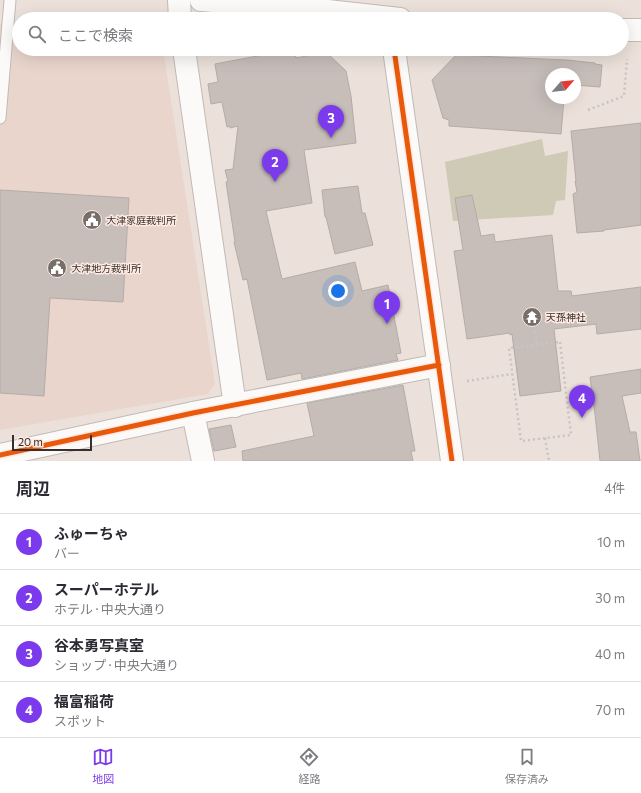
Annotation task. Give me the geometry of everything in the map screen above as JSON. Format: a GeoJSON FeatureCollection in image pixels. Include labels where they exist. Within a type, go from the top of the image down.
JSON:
{"type":"FeatureCollection","features":[{"type":"Feature","properties":{"kind":"street"},"geometry":{"type":"LineString","coordinates":[[179,0],[180,12]]}},
{"type":"Feature","properties":{"kind":"street"},"geometry":{"type":"LineString","coordinates":[[201,0],[362,12]]}},
{"type":"Feature","properties":{"kind":"street"},"geometry":{"type":"LineString","coordinates":[[629,30],[641,30]]}},
{"type":"Feature","properties":{"kind":"street"},"geometry":{"type":"LineString","coordinates":[[185,56],[235,406]]}},
{"type":"Feature","properties":{"kind":"street"},"geometry":{"type":"LineString","coordinates":[[395,56],[452,461]]}},
{"type":"Feature","properties":{"kind":"street"},"geometry":{"type":"LineString","coordinates":[[0,456],[193,414],[439,365]]}},
{"type":"Feature","properties":{"kind":"street"},"geometry":{"type":"LineString","coordinates":[[193,414],[202,461]]}},
{"type":"Feature","properties":{"kind":"lane"},"geometry":{"type":"LineString","coordinates":[[0,118],[10,0]]}},
{"type":"Feature","properties":{"kind":"path"},"geometry":{"type":"LineString","coordinates":[[588,110],[624,96],[626,59]]}},
{"type":"Feature","properties":{"kind":"path"},"geometry":{"type":"LineString","coordinates":[[535,331],[537,345]]}},
{"type":"Feature","properties":{"kind":"path"},"geometry":{"type":"LineString","coordinates":[[560,342],[570,435],[521,441],[509,348],[537,345],[560,342]]}},
{"type":"Feature","properties":{"kind":"path"},"geometry":{"type":"LineString","coordinates":[[467,381],[512,374]]}},
{"type":"Feature","properties":{"kind":"path"},"geometry":{"type":"LineString","coordinates":[[545,438],[549,461]]}},
{"type":"Feature","properties":{"kind":"shaded area"},"geometry":{"type":"Polygon","coordinates":[[[0,24],[12,25],[12,56],[164,56],[215,384],[208,394],[0,430],[0,24]]]}},
{"type":"Feature","properties":{"kind":"shaded area"},"geometry":{"type":"Polygon","coordinates":[[[542,139],[545,156],[568,151],[565,200],[556,201],[553,215],[453,221],[445,162],[542,139]]]}},
{"type":"Feature","properties":{"kind":"building"},"geometry":{"type":"Polygon","coordinates":[[[257,56],[296,56],[296,58],[306,56],[330,56],[346,71],[351,96],[356,143],[304,150],[312,203],[266,211],[282,279],[355,262],[362,291],[388,285],[401,353],[396,354],[398,360],[302,379],[301,373],[267,380],[247,279],[243,280],[234,242],[226,182],[228,181],[225,170],[233,169],[238,126],[230,128],[230,126],[227,127],[222,102],[211,104],[208,84],[218,82],[215,64],[257,56]]]}},
{"type":"Feature","properties":{"kind":"building"},"geometry":{"type":"Polygon","coordinates":[[[455,56],[567,60],[602,65],[600,87],[581,85],[581,68],[545,68],[545,104],[564,104],[561,134],[449,126],[449,120],[443,118],[432,80],[455,56]]]}},
{"type":"Feature","properties":{"kind":"building"},"geometry":{"type":"Polygon","coordinates":[[[641,123],[641,225],[604,231],[577,233],[573,194],[577,192],[571,131],[641,123]]]}},
{"type":"Feature","properties":{"kind":"building"},"geometry":{"type":"Polygon","coordinates":[[[358,186],[362,213],[365,213],[373,245],[335,254],[325,217],[322,190],[358,186]]]}},
{"type":"Feature","properties":{"kind":"building"},"geometry":{"type":"Polygon","coordinates":[[[0,190],[129,198],[123,302],[50,298],[44,396],[0,393],[0,190]]]}},
{"type":"Feature","properties":{"kind":"building"},"geometry":{"type":"Polygon","coordinates":[[[472,195],[481,236],[494,234],[495,242],[552,235],[558,291],[571,291],[572,296],[641,287],[641,329],[597,334],[596,324],[554,329],[561,391],[520,396],[512,334],[510,335],[510,333],[467,339],[454,251],[463,250],[455,198],[472,195]]]}},
{"type":"Feature","properties":{"kind":"building"},"geometry":{"type":"Polygon","coordinates":[[[641,369],[641,393],[622,396],[630,432],[636,432],[640,461],[600,461],[590,377],[641,369]]]}},
{"type":"Feature","properties":{"kind":"building"},"geometry":{"type":"Polygon","coordinates":[[[403,385],[415,451],[411,451],[413,461],[243,461],[242,451],[314,436],[307,403],[403,385]]]}},
{"type":"Feature","properties":{"kind":"building"},"geometry":{"type":"Polygon","coordinates":[[[231,425],[236,447],[214,451],[209,429],[231,425]]]}},
{"type":"Feature","properties":{"kind":"cycle path"},"geometry":{"type":"LineString","coordinates":[[395,56],[452,461]]}},
{"type":"Feature","properties":{"kind":"cycle path"},"geometry":{"type":"LineString","coordinates":[[0,455],[193,413],[439,365]]}},
{"type":"Feature","properties":{"kind":"place","name":"谷本勇写真室"},"geometry":{"type":"Point","coordinates":[331,138]}},
{"type":"Feature","properties":{"kind":"place","name":"スーパーホテル"},"geometry":{"type":"Point","coordinates":[275,182]}},
{"type":"Feature","properties":{"kind":"place","name":"大津家庭裁判所"},"geometry":{"type":"Point","coordinates":[92,220]}},
{"type":"Feature","properties":{"kind":"place","name":"大津地方裁判所"},"geometry":{"type":"Point","coordinates":[57,268]}},
{"type":"Feature","properties":{"kind":"place","name":"天孫神社"},"geometry":{"type":"Point","coordinates":[532,317]}},
{"type":"Feature","properties":{"kind":"place","name":"ふゅーちゃ"},"geometry":{"type":"Point","coordinates":[387,324]}},
{"type":"Feature","properties":{"kind":"place","name":"福富稲荷"},"geometry":{"type":"Point","coordinates":[582,418]}}]}
